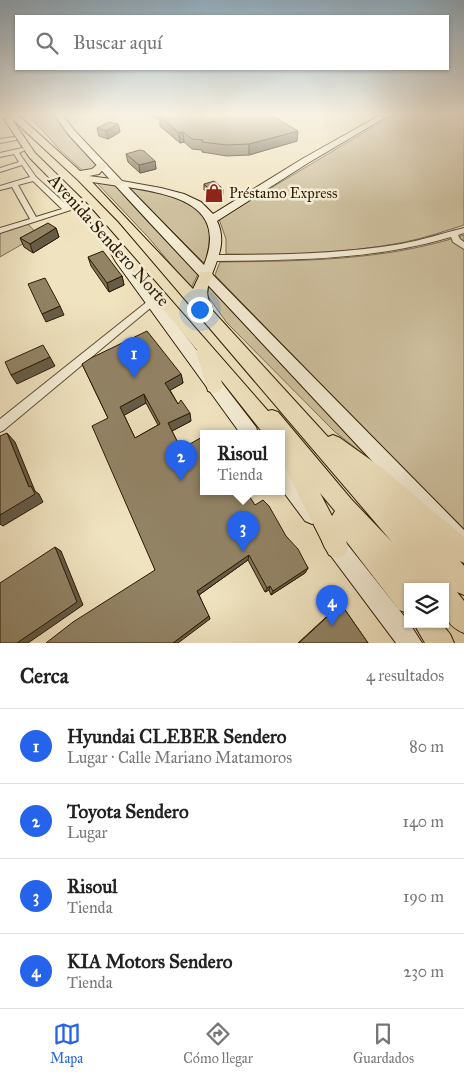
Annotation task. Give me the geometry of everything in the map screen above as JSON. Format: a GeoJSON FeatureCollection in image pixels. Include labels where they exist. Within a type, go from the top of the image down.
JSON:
{"type":"FeatureCollection","features":[{"type":"Feature","properties":{"kind":"main road","name":"Avenida Sendero Norte"},"geometry":{"type":"LineString","coordinates":[[23,144],[82,205],[203,346],[271,430]]}},
{"type":"Feature","properties":{"kind":"main road","name":"Avenida Sendero Norte"},"geometry":{"type":"LineString","coordinates":[[47,146],[80,176],[222,331],[388,519],[435,583]]}},
{"type":"Feature","properties":{"kind":"main road"},"geometry":{"type":"LineString","coordinates":[[80,176],[95,172],[102,165]]}},
{"type":"Feature","properties":{"kind":"main road"},"geometry":{"type":"LineString","coordinates":[[80,176],[119,183]]}},
{"type":"Feature","properties":{"kind":"main road"},"geometry":{"type":"LineString","coordinates":[[206,275],[198,293],[203,304],[222,331]]}},
{"type":"Feature","properties":{"kind":"main road"},"geometry":{"type":"LineString","coordinates":[[203,346],[214,386]]}},
{"type":"Feature","properties":{"kind":"main road"},"geometry":{"type":"LineString","coordinates":[[203,346],[230,368],[281,430]]}},
{"type":"Feature","properties":{"kind":"main road"},"geometry":{"type":"LineString","coordinates":[[306,426],[375,475],[464,552]]}},
{"type":"Feature","properties":{"kind":"main road"},"geometry":{"type":"LineString","coordinates":[[285,435],[357,522],[420,583]]}},
{"type":"Feature","properties":{"kind":"main road"},"geometry":{"type":"LineString","coordinates":[[333,444],[464,583]]}},
{"type":"Feature","properties":{"kind":"main road","name":"Avenida Sendero Norte"},"geometry":{"type":"LineString","coordinates":[[285,447],[404,597]]}},
{"type":"Feature","properties":{"kind":"main road"},"geometry":{"type":"LineString","coordinates":[[285,450],[336,547]]}},
{"type":"Feature","properties":{"kind":"main road"},"geometry":{"type":"LineString","coordinates":[[449,602],[458,615]]}},
{"type":"Feature","properties":{"kind":"main road"},"geometry":{"type":"LineString","coordinates":[[429,628],[441,643]]}},
{"type":"Feature","properties":{"kind":"street"},"geometry":{"type":"LineString","coordinates":[[82,144],[464,544]]}},
{"type":"Feature","properties":{"kind":"street"},"geometry":{"type":"LineString","coordinates":[[213,219],[335,144]]}},
{"type":"Feature","properties":{"kind":"street"},"geometry":{"type":"LineString","coordinates":[[0,155],[27,149]]}},
{"type":"Feature","properties":{"kind":"street"},"geometry":{"type":"LineString","coordinates":[[15,151],[34,178],[68,209]]}},
{"type":"Feature","properties":{"kind":"street"},"geometry":{"type":"LineString","coordinates":[[0,170],[23,163]]}},
{"type":"Feature","properties":{"kind":"street"},"geometry":{"type":"LineString","coordinates":[[0,188],[34,178]]}},
{"type":"Feature","properties":{"kind":"street"},"geometry":{"type":"LineString","coordinates":[[119,183],[173,192],[196,204],[213,219],[217,235],[215,258],[206,275]]}},
{"type":"Feature","properties":{"kind":"street"},"geometry":{"type":"LineString","coordinates":[[14,184],[34,220]]}},
{"type":"Feature","properties":{"kind":"street"},"geometry":{"type":"LineString","coordinates":[[0,231],[82,205]]}},
{"type":"Feature","properties":{"kind":"street"},"geometry":{"type":"LineString","coordinates":[[215,258],[334,255],[422,242],[464,230]]}},
{"type":"Feature","properties":{"kind":"street"},"geometry":{"type":"LineString","coordinates":[[452,233],[456,240],[464,246]]}},
{"type":"Feature","properties":{"kind":"street"},"geometry":{"type":"LineString","coordinates":[[108,235],[112,248],[151,303],[248,430]]}},
{"type":"Feature","properties":{"kind":"street"},"geometry":{"type":"LineString","coordinates":[[0,426],[151,303]]}},
{"type":"Feature","properties":{"kind":"street"},"geometry":{"type":"LineString","coordinates":[[285,478],[410,643]]}},
{"type":"Feature","properties":{"kind":"shaded area"},"geometry":{"type":"Polygon","coordinates":[[[55,144],[77,144],[98,167],[84,172],[55,144]]]}},
{"type":"Feature","properties":{"kind":"shaded area"},"geometry":{"type":"Polygon","coordinates":[[[345,144],[464,144],[464,225],[435,234],[383,246],[360,249],[293,254],[226,254],[226,239],[219,219],[345,144]]]}},
{"type":"Feature","properties":{"kind":"shaded area"},"geometry":{"type":"Polygon","coordinates":[[[95,181],[114,184],[198,274],[191,288],[148,237],[95,181]]]}},
{"type":"Feature","properties":{"kind":"shaded area"},"geometry":{"type":"Polygon","coordinates":[[[134,187],[175,196],[202,212],[213,235],[205,264],[131,190],[134,187]]]}},
{"type":"Feature","properties":{"kind":"shaded area"},"geometry":{"type":"Polygon","coordinates":[[[28,224],[38,235],[0,257],[0,233],[28,224]]]}},
{"type":"Feature","properties":{"kind":"shaded area"},"geometry":{"type":"Polygon","coordinates":[[[464,235],[464,532],[215,275],[220,262],[312,260],[374,255],[434,244],[464,235]]]}},
{"type":"Feature","properties":{"kind":"shaded area"},"geometry":{"type":"Polygon","coordinates":[[[209,287],[377,465],[335,432],[227,323],[207,295],[209,287]]]}},
{"type":"Feature","properties":{"kind":"building"},"geometry":{"type":"Polygon","coordinates":[[[140,150],[144,151],[155,161],[139,165],[126,154],[140,150]]]}},
{"type":"Feature","properties":{"kind":"building"},"geometry":{"type":"Polygon","coordinates":[[[214,181],[223,189],[212,192],[204,184],[214,181]]]}},
{"type":"Feature","properties":{"kind":"building"},"geometry":{"type":"Polygon","coordinates":[[[48,223],[56,228],[30,244],[20,238],[48,223]]]}},
{"type":"Feature","properties":{"kind":"building"},"geometry":{"type":"Polygon","coordinates":[[[103,251],[122,276],[107,283],[88,257],[103,251]]]}},
{"type":"Feature","properties":{"kind":"building"},"geometry":{"type":"Polygon","coordinates":[[[45,278],[60,306],[42,314],[28,284],[45,278]]]}},
{"type":"Feature","properties":{"kind":"building"},"geometry":{"type":"Polygon","coordinates":[[[147,331],[181,374],[165,383],[178,404],[181,400],[190,413],[168,423],[181,449],[200,438],[200,495],[249,495],[255,505],[263,500],[269,506],[286,536],[298,549],[308,568],[273,591],[270,586],[267,588],[249,555],[197,591],[209,616],[173,643],[46,643],[73,622],[155,570],[92,426],[108,418],[82,364],[147,331]],[[144,394],[120,407],[135,438],[160,424],[144,394]]]}},
{"type":"Feature","properties":{"kind":"building"},"geometry":{"type":"Polygon","coordinates":[[[43,345],[50,357],[11,375],[5,362],[43,345]]]}},
{"type":"Feature","properties":{"kind":"building"},"geometry":{"type":"Polygon","coordinates":[[[7,433],[29,487],[31,486],[35,494],[0,515],[0,436],[7,433]]]}},
{"type":"Feature","properties":{"kind":"building"},"geometry":{"type":"Polygon","coordinates":[[[55,547],[77,602],[17,643],[0,643],[0,583],[55,547]]]}},
{"type":"Feature","properties":{"kind":"building"},"geometry":{"type":"Polygon","coordinates":[[[341,604],[368,643],[299,643],[341,604]]]}},
{"type":"Feature","properties":{"kind":"place","name":"Préstamo Express"},"geometry":{"type":"Point","coordinates":[214,193]}},
{"type":"Feature","properties":{"kind":"place","name":"Hyundai CLEBER Sendero"},"geometry":{"type":"Point","coordinates":[134,378]}},
{"type":"Feature","properties":{"kind":"place","name":"Toyota Sendero"},"geometry":{"type":"Point","coordinates":[181,481]}},
{"type":"Feature","properties":{"kind":"place","name":"Risoul"},"geometry":{"type":"Point","coordinates":[243,552]}},
{"type":"Feature","properties":{"kind":"place","name":"KIA Motors Sendero"},"geometry":{"type":"Point","coordinates":[332,626]}}]}
